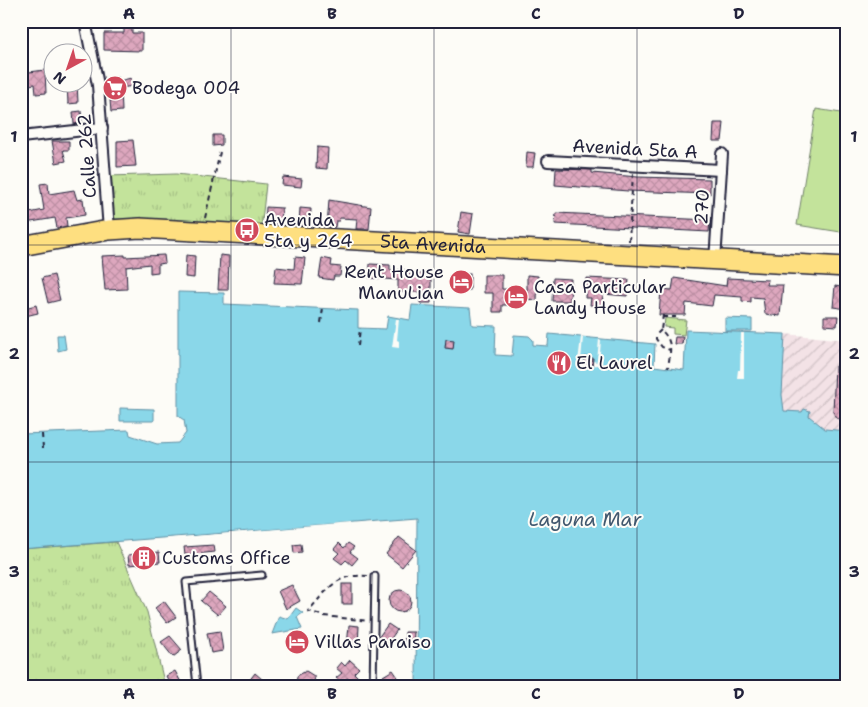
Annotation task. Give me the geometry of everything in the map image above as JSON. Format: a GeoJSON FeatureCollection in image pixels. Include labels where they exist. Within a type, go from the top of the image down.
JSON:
{"type":"FeatureCollection","features":[{"type":"Feature","properties":{"kind":"highway","name":"5ta Avenida"},"geometry":{"type":"LineString","coordinates":[[21,246],[109,230],[201,231],[251,236],[847,267]]}},
{"type":"Feature","properties":{"kind":"street","name":"Calle 262"},"geometry":{"type":"LineString","coordinates":[[85,21],[98,85],[109,230]]}},
{"type":"Feature","properties":{"kind":"street"},"geometry":{"type":"LineString","coordinates":[[21,137],[102,128]]}},
{"type":"Feature","properties":{"kind":"street","name":"270"},"geometry":{"type":"LineString","coordinates":[[715,261],[722,154]]}},
{"type":"Feature","properties":{"kind":"street","name":"Avenida 5ta A"},"geometry":{"type":"LineString","coordinates":[[548,161],[720,170]]}},
{"type":"Feature","properties":{"kind":"lane"},"geometry":{"type":"LineString","coordinates":[[197,686],[186,582],[262,575]]}},
{"type":"Feature","properties":{"kind":"lane"},"geometry":{"type":"LineString","coordinates":[[373,686],[375,576]]}},
{"type":"Feature","properties":{"kind":"path"},"geometry":{"type":"LineString","coordinates":[[201,231],[220,152]]}},
{"type":"Feature","properties":{"kind":"path"},"geometry":{"type":"LineString","coordinates":[[629,256],[633,165]]}},
{"type":"Feature","properties":{"kind":"path"},"geometry":{"type":"LineString","coordinates":[[321,323],[323,308]]}},
{"type":"Feature","properties":{"kind":"path"},"geometry":{"type":"LineString","coordinates":[[670,350],[662,347],[656,339],[656,334],[661,330],[663,316],[676,317]]}},
{"type":"Feature","properties":{"kind":"path"},"geometry":{"type":"LineString","coordinates":[[358,346],[360,328]]}},
{"type":"Feature","properties":{"kind":"path"},"geometry":{"type":"LineString","coordinates":[[661,330],[669,337],[668,368]]}},
{"type":"Feature","properties":{"kind":"path"},"geometry":{"type":"LineString","coordinates":[[42,434],[43,448]]}},
{"type":"Feature","properties":{"kind":"path"},"geometry":{"type":"LineString","coordinates":[[374,622],[324,616],[308,611],[332,585],[343,577],[375,576]]}},
{"type":"Feature","properties":{"kind":"shaded area"},"geometry":{"type":"Polygon","coordinates":[[[785,334],[847,340],[847,431],[825,429],[802,412],[784,411],[782,395],[785,334]]]}},
{"type":"Feature","properties":{"kind":"green space"},"geometry":{"type":"Polygon","coordinates":[[[816,109],[847,114],[847,233],[797,225],[816,109]]]}},
{"type":"Feature","properties":{"kind":"green space"},"geometry":{"type":"Polygon","coordinates":[[[176,174],[266,184],[261,231],[180,221],[111,219],[108,176],[176,174]]]}},
{"type":"Feature","properties":{"kind":"green space"},"geometry":{"type":"Polygon","coordinates":[[[665,318],[686,320],[684,335],[673,334],[673,328],[664,327],[665,318]]]}},
{"type":"Feature","properties":{"kind":"green space"},"geometry":{"type":"Polygon","coordinates":[[[116,542],[147,612],[165,686],[21,686],[21,549],[116,542]]]}},
{"type":"Feature","properties":{"kind":"water","name":"Laguna Mar"},"geometry":{"type":"Polygon","coordinates":[[[178,292],[224,293],[224,304],[358,310],[358,328],[386,329],[388,316],[410,320],[412,305],[470,308],[472,325],[496,326],[495,355],[512,356],[514,335],[529,336],[533,340],[533,345],[548,346],[549,334],[655,344],[654,366],[684,370],[686,330],[785,334],[782,395],[784,411],[802,412],[804,409],[810,411],[809,416],[825,429],[847,431],[847,686],[416,686],[417,518],[21,549],[21,434],[129,430],[130,435],[157,444],[178,443],[186,433],[184,420],[178,416],[178,292]]]}},
{"type":"Feature","properties":{"kind":"water"},"geometry":{"type":"Polygon","coordinates":[[[725,318],[752,319],[752,331],[725,331],[725,318]]]}},
{"type":"Feature","properties":{"kind":"water"},"geometry":{"type":"Polygon","coordinates":[[[57,335],[64,335],[66,349],[58,351],[57,335]]]}},
{"type":"Feature","properties":{"kind":"water"},"geometry":{"type":"Polygon","coordinates":[[[120,408],[154,409],[154,421],[120,421],[120,408]]]}},
{"type":"Feature","properties":{"kind":"water"},"geometry":{"type":"Polygon","coordinates":[[[296,608],[303,613],[297,617],[302,629],[272,634],[279,616],[288,619],[296,608]]]}},
{"type":"Feature","properties":{"kind":"pier"},"geometry":{"type":"Polygon","coordinates":[[[396,319],[399,319],[397,340],[399,341],[399,348],[392,347],[396,319]]]}},
{"type":"Feature","properties":{"kind":"pier"},"geometry":{"type":"Polygon","coordinates":[[[741,333],[744,333],[744,378],[737,378],[738,370],[740,370],[741,333]]]}},
{"type":"Feature","properties":{"kind":"pier"},"geometry":{"type":"Polygon","coordinates":[[[581,337],[583,337],[581,360],[585,361],[585,357],[593,358],[593,361],[597,362],[599,339],[601,340],[599,365],[584,366],[584,363],[578,362],[581,337]]]}},
{"type":"Feature","properties":{"kind":"pier"},"geometry":{"type":"Polygon","coordinates":[[[350,523],[350,526],[172,540],[172,538],[350,523]]]}},
{"type":"Feature","properties":{"kind":"building"},"geometry":{"type":"Polygon","coordinates":[[[124,21],[132,21],[132,33],[142,33],[142,51],[104,50],[104,33],[124,33],[124,21]]]}},
{"type":"Feature","properties":{"kind":"building"},"geometry":{"type":"Polygon","coordinates":[[[42,70],[42,92],[46,93],[36,94],[35,84],[23,86],[21,73],[42,70]]]}},
{"type":"Feature","properties":{"kind":"building"},"geometry":{"type":"Polygon","coordinates":[[[118,77],[119,81],[131,78],[133,86],[121,88],[122,111],[111,112],[110,100],[113,100],[108,79],[118,77]]]}},
{"type":"Feature","properties":{"kind":"building"},"geometry":{"type":"Polygon","coordinates":[[[67,92],[77,92],[78,103],[68,104],[67,92]]]}},
{"type":"Feature","properties":{"kind":"building"},"geometry":{"type":"Polygon","coordinates":[[[81,111],[82,123],[74,124],[73,112],[81,111]]]}},
{"type":"Feature","properties":{"kind":"building"},"geometry":{"type":"Polygon","coordinates":[[[714,123],[724,123],[722,141],[713,141],[714,123]]]}},
{"type":"Feature","properties":{"kind":"building"},"geometry":{"type":"Polygon","coordinates":[[[213,135],[222,135],[222,145],[213,146],[213,135]]]}},
{"type":"Feature","properties":{"kind":"building"},"geometry":{"type":"Polygon","coordinates":[[[133,140],[136,166],[117,167],[117,141],[133,140]]]}},
{"type":"Feature","properties":{"kind":"building"},"geometry":{"type":"Polygon","coordinates":[[[52,141],[69,141],[69,150],[63,150],[66,161],[56,163],[52,141]]]}},
{"type":"Feature","properties":{"kind":"building"},"geometry":{"type":"Polygon","coordinates":[[[317,147],[328,148],[327,169],[316,168],[317,147]]]}},
{"type":"Feature","properties":{"kind":"building"},"geometry":{"type":"Polygon","coordinates":[[[527,152],[535,153],[533,167],[526,167],[527,152]]]}},
{"type":"Feature","properties":{"kind":"building"},"geometry":{"type":"Polygon","coordinates":[[[556,169],[592,170],[592,173],[638,177],[710,179],[710,194],[628,191],[555,185],[556,169]]]}},
{"type":"Feature","properties":{"kind":"building"},"geometry":{"type":"Polygon","coordinates":[[[283,177],[302,179],[301,187],[282,185],[283,177]]]}},
{"type":"Feature","properties":{"kind":"building"},"geometry":{"type":"Polygon","coordinates":[[[48,183],[49,194],[74,190],[77,200],[83,199],[85,215],[66,218],[67,226],[57,228],[55,218],[25,223],[24,214],[44,210],[40,184],[48,183]]]}},
{"type":"Feature","properties":{"kind":"building"},"geometry":{"type":"Polygon","coordinates":[[[329,200],[371,207],[369,229],[356,229],[357,219],[340,218],[339,221],[336,221],[335,227],[327,227],[329,200]]]}},
{"type":"Feature","properties":{"kind":"building"},"geometry":{"type":"Polygon","coordinates":[[[266,207],[282,208],[281,224],[265,224],[266,207]]]}},
{"type":"Feature","properties":{"kind":"building"},"geometry":{"type":"Polygon","coordinates":[[[300,208],[311,209],[310,226],[299,225],[300,208]]]}},
{"type":"Feature","properties":{"kind":"building"},"geometry":{"type":"Polygon","coordinates":[[[461,212],[473,214],[470,234],[458,232],[461,212]]]}},
{"type":"Feature","properties":{"kind":"building"},"geometry":{"type":"Polygon","coordinates":[[[556,213],[710,220],[709,232],[555,224],[556,213]]]}},
{"type":"Feature","properties":{"kind":"building"},"geometry":{"type":"Polygon","coordinates":[[[125,255],[125,257],[164,255],[165,263],[158,264],[158,272],[150,273],[150,264],[126,267],[127,289],[105,290],[102,256],[125,255]]]}},
{"type":"Feature","properties":{"kind":"building"},"geometry":{"type":"Polygon","coordinates":[[[186,255],[195,256],[194,278],[185,277],[186,255]]]}},
{"type":"Feature","properties":{"kind":"building"},"geometry":{"type":"Polygon","coordinates":[[[220,255],[229,256],[228,290],[218,290],[220,255]]]}},
{"type":"Feature","properties":{"kind":"building"},"geometry":{"type":"Polygon","coordinates":[[[295,257],[305,258],[302,284],[274,283],[276,267],[294,269],[295,257]]]}},
{"type":"Feature","properties":{"kind":"building"},"geometry":{"type":"Polygon","coordinates":[[[322,258],[332,260],[331,266],[341,267],[340,276],[334,276],[333,280],[319,278],[322,258]]]}},
{"type":"Feature","properties":{"kind":"building"},"geometry":{"type":"Polygon","coordinates":[[[370,264],[390,265],[390,270],[409,270],[409,274],[431,274],[431,303],[420,303],[420,292],[398,292],[398,280],[369,278],[370,264]]]}},
{"type":"Feature","properties":{"kind":"building"},"geometry":{"type":"Polygon","coordinates":[[[452,274],[470,274],[470,290],[452,290],[452,274]]]}},
{"type":"Feature","properties":{"kind":"building"},"geometry":{"type":"Polygon","coordinates":[[[54,275],[60,300],[48,303],[42,278],[54,275]]]}},
{"type":"Feature","properties":{"kind":"building"},"geometry":{"type":"Polygon","coordinates":[[[484,275],[502,275],[502,289],[527,290],[527,275],[538,276],[537,300],[523,299],[523,305],[502,305],[502,312],[493,312],[493,293],[484,293],[484,275]]]}},
{"type":"Feature","properties":{"kind":"building"},"geometry":{"type":"Polygon","coordinates":[[[553,278],[571,279],[570,301],[552,301],[553,278]]]}},
{"type":"Feature","properties":{"kind":"building"},"geometry":{"type":"Polygon","coordinates":[[[586,278],[629,280],[627,296],[603,294],[602,306],[590,305],[591,298],[585,298],[586,278]]]}},
{"type":"Feature","properties":{"kind":"building"},"geometry":{"type":"Polygon","coordinates":[[[674,278],[726,286],[727,278],[768,280],[767,285],[783,285],[780,316],[765,314],[763,298],[751,297],[751,302],[742,301],[742,297],[714,295],[712,306],[686,303],[685,315],[659,315],[661,289],[672,290],[674,278]]]}},
{"type":"Feature","properties":{"kind":"building"},"geometry":{"type":"Polygon","coordinates":[[[835,286],[847,288],[847,309],[833,307],[835,286]]]}},
{"type":"Feature","properties":{"kind":"building"},"geometry":{"type":"Polygon","coordinates":[[[36,305],[38,313],[21,317],[21,309],[36,305]]]}},
{"type":"Feature","properties":{"kind":"building"},"geometry":{"type":"Polygon","coordinates":[[[824,316],[838,316],[837,326],[824,325],[824,316]]]}},
{"type":"Feature","properties":{"kind":"building"},"geometry":{"type":"Polygon","coordinates":[[[675,337],[683,337],[682,344],[674,344],[675,337]]]}},
{"type":"Feature","properties":{"kind":"building"},"geometry":{"type":"Polygon","coordinates":[[[446,339],[454,340],[453,349],[445,348],[446,339]]]}},
{"type":"Feature","properties":{"kind":"building"},"geometry":{"type":"Polygon","coordinates":[[[585,357],[593,358],[592,367],[584,366],[585,357]]]}},
{"type":"Feature","properties":{"kind":"building","name":"El Laurel"},"geometry":{"type":"Polygon","coordinates":[[[556,358],[563,359],[563,368],[555,367],[556,358]]]}},
{"type":"Feature","properties":{"kind":"building"},"geometry":{"type":"Polygon","coordinates":[[[835,366],[847,367],[847,419],[842,420],[836,418],[833,412],[835,366]]]}},
{"type":"Feature","properties":{"kind":"building"},"geometry":{"type":"Polygon","coordinates":[[[399,537],[416,550],[402,567],[386,554],[399,537]]]}},
{"type":"Feature","properties":{"kind":"building"},"geometry":{"type":"Polygon","coordinates":[[[339,543],[344,548],[348,543],[354,547],[350,552],[358,558],[352,565],[346,560],[342,564],[334,558],[339,553],[334,549],[339,543]]]}},
{"type":"Feature","properties":{"kind":"building"},"geometry":{"type":"Polygon","coordinates":[[[301,544],[302,552],[294,553],[293,545],[301,544]]]}},
{"type":"Feature","properties":{"kind":"building"},"geometry":{"type":"Polygon","coordinates":[[[214,545],[215,552],[185,555],[184,547],[214,545]]]}},
{"type":"Feature","properties":{"kind":"building","name":"Customs Office"},"geometry":{"type":"Polygon","coordinates":[[[159,552],[160,562],[129,565],[128,555],[159,552]]]}},
{"type":"Feature","properties":{"kind":"building"},"geometry":{"type":"Polygon","coordinates":[[[342,584],[352,584],[352,604],[342,604],[342,584]]]}},
{"type":"Feature","properties":{"kind":"building"},"geometry":{"type":"Polygon","coordinates":[[[292,585],[300,601],[286,609],[278,591],[292,585]]]}},
{"type":"Feature","properties":{"kind":"building"},"geometry":{"type":"Polygon","coordinates":[[[400,590],[408,593],[411,601],[408,609],[400,612],[392,609],[389,601],[392,593],[400,590]]]}},
{"type":"Feature","properties":{"kind":"building"},"geometry":{"type":"Polygon","coordinates":[[[209,592],[226,606],[218,615],[201,601],[209,592]]]}},
{"type":"Feature","properties":{"kind":"building"},"geometry":{"type":"Polygon","coordinates":[[[164,601],[176,617],[167,623],[155,608],[164,601]]]}},
{"type":"Feature","properties":{"kind":"building"},"geometry":{"type":"Polygon","coordinates":[[[388,624],[397,630],[387,644],[378,638],[388,624]]]}},
{"type":"Feature","properties":{"kind":"building"},"geometry":{"type":"Polygon","coordinates":[[[349,625],[359,626],[358,646],[347,646],[349,625]]]}},
{"type":"Feature","properties":{"kind":"building"},"geometry":{"type":"Polygon","coordinates":[[[220,631],[223,651],[211,653],[207,633],[220,631]]]}},
{"type":"Feature","properties":{"kind":"building"},"geometry":{"type":"Polygon","coordinates":[[[405,632],[414,632],[413,648],[404,648],[405,632]]]}},
{"type":"Feature","properties":{"kind":"building"},"geometry":{"type":"Polygon","coordinates":[[[170,636],[182,650],[173,657],[161,642],[170,636]]]}},
{"type":"Feature","properties":{"kind":"building"},"geometry":{"type":"Polygon","coordinates":[[[350,660],[359,668],[354,673],[358,677],[352,683],[347,678],[342,684],[336,678],[342,673],[336,668],[341,662],[345,666],[350,660]]]}},
{"type":"Feature","properties":{"kind":"building"},"geometry":{"type":"Polygon","coordinates":[[[393,670],[404,686],[389,686],[383,676],[393,670]]]}},
{"type":"Feature","properties":{"kind":"building"},"geometry":{"type":"Polygon","coordinates":[[[175,671],[183,686],[171,686],[166,676],[175,671]]]}},
{"type":"Feature","properties":{"kind":"building"},"geometry":{"type":"Polygon","coordinates":[[[306,671],[314,676],[315,686],[296,686],[297,676],[306,671]]]}},
{"type":"Feature","properties":{"kind":"building"},"geometry":{"type":"Polygon","coordinates":[[[255,673],[270,686],[245,686],[255,673]]]}},
{"type":"Feature","properties":{"kind":"place","name":"Bodega 004"},"geometry":{"type":"Point","coordinates":[115,88]}},
{"type":"Feature","properties":{"kind":"place","name":"Avenida 5ta y 264"},"geometry":{"type":"Point","coordinates":[247,230]}},
{"type":"Feature","properties":{"kind":"place","name":"Rent House ManuLian"},"geometry":{"type":"Point","coordinates":[461,282]}},
{"type":"Feature","properties":{"kind":"place","name":"Casa Particular Landy House"},"geometry":{"type":"Point","coordinates":[516,297]}},
{"type":"Feature","properties":{"kind":"place","name":"El Laurel"},"geometry":{"type":"Point","coordinates":[559,363]}},
{"type":"Feature","properties":{"kind":"place","name":"Customs Office"},"geometry":{"type":"Point","coordinates":[144,558]}},
{"type":"Feature","properties":{"kind":"place","name":"Villas Paraiso"},"geometry":{"type":"Point","coordinates":[297,642]}}]}
